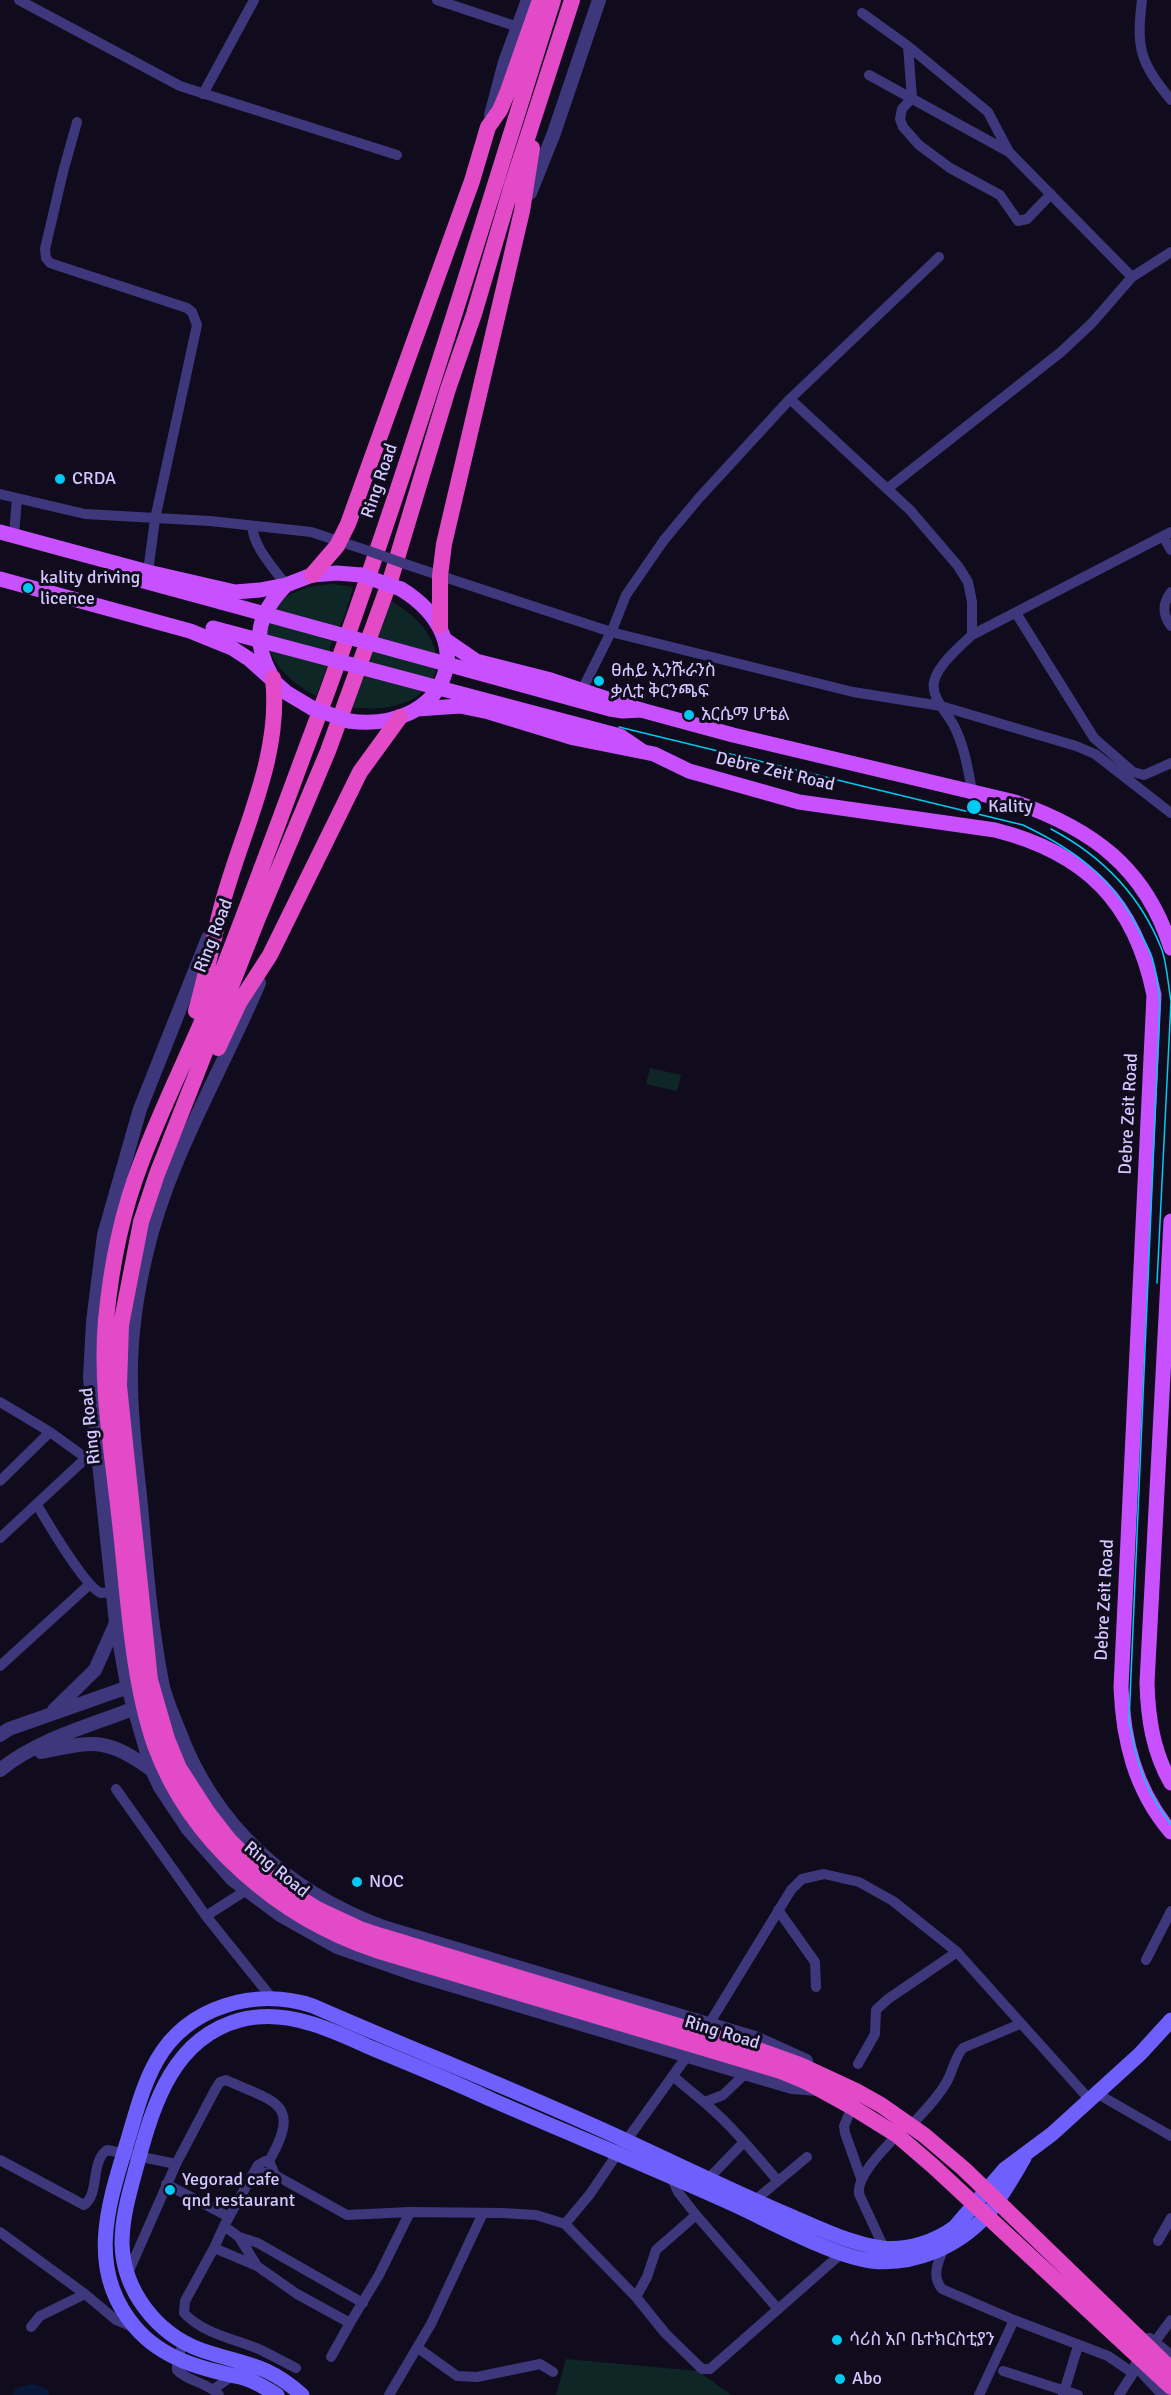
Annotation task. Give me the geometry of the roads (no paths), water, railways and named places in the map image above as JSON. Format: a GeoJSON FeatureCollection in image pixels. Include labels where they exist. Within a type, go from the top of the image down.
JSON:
{"type":"FeatureCollection","features":[{"type":"Feature","properties":{"kind":"highway"},"geometry":{"type":"LineString","coordinates":[[312,575],[339,542],[348,524],[472,181],[488,127],[500,110],[508,91],[540,0]]}},
{"type":"Feature","properties":{"kind":"highway","name":"Ring Road"},"geometry":{"type":"LineString","coordinates":[[553,0],[467,282],[375,558],[304,757],[208,1007],[141,1162],[131,1191],[117,1249],[106,1322],[105,1388],[139,1684],[155,1743],[168,1774],[197,1821],[244,1873],[297,1913],[332,1932],[376,1950],[755,2063],[805,2081],[821,2082],[881,2105],[964,2169],[1130,2339],[1171,2387]]}},
{"type":"Feature","properties":{"kind":"highway","name":"Ring Road"},"geometry":{"type":"LineString","coordinates":[[139,1684],[119,1386],[120,1334],[126,1291],[141,1222],[250,939],[324,762],[391,578],[448,389],[474,314],[512,185],[572,0]]}},
{"type":"Feature","properties":{"kind":"highway"},"geometry":{"type":"LineString","coordinates":[[442,633],[440,576],[451,510],[522,212],[535,115]]}},
{"type":"Feature","properties":{"kind":"highway"},"geometry":{"type":"LineString","coordinates":[[178,1076],[207,973],[223,904],[249,827],[270,746],[276,705],[273,678]]}},
{"type":"Feature","properties":{"kind":"highway"},"geometry":{"type":"LineString","coordinates":[[176,1128],[189,1110],[239,1003],[270,955],[360,772],[400,717]]}},
{"type":"Feature","properties":{"kind":"highway","name":"Ring Road"},"geometry":{"type":"LineString","coordinates":[[821,2082],[852,2107],[897,2134],[980,2210],[1130,2339],[1171,2369]]}},
{"type":"Feature","properties":{"kind":"main road"},"geometry":{"type":"LineString","coordinates":[[5,536],[235,592],[286,585],[312,575],[337,573],[361,575],[401,589],[416,600],[442,633],[476,661],[582,690],[641,710]]}},
{"type":"Feature","properties":{"kind":"main road"},"geometry":{"type":"LineString","coordinates":[[5,536],[221,602],[609,709],[641,710]]}},
{"type":"Feature","properties":{"kind":"main road"},"geometry":{"type":"LineString","coordinates":[[0,569],[620,736],[642,751]]}},
{"type":"Feature","properties":{"kind":"main road"},"geometry":{"type":"LineString","coordinates":[[0,579],[200,635],[232,648],[273,678],[287,693],[312,708],[349,721],[381,722],[400,717],[417,709],[438,692],[446,677],[447,654],[442,633]]}},
{"type":"Feature","properties":{"kind":"main road"},"geometry":{"type":"LineString","coordinates":[[273,678],[263,660],[260,626],[267,609],[286,585]]}},
{"type":"Feature","properties":{"kind":"main road"},"geometry":{"type":"LineString","coordinates":[[417,709],[460,706],[489,712],[574,738],[642,751]]}},
{"type":"Feature","properties":{"kind":"main road","name":"Debre Zeit Road"},"geometry":{"type":"LineString","coordinates":[[641,710],[733,735],[1015,802],[1068,823],[1102,846],[1132,873],[1149,897],[1171,948]]}},
{"type":"Feature","properties":{"kind":"main road","name":"Debre Zeit Road"},"geometry":{"type":"LineString","coordinates":[[642,751],[654,754],[688,771],[799,802],[995,830],[1032,841],[1070,860],[1095,879],[1112,899],[1139,941],[1147,963],[1154,995],[1153,1037],[1120,1687],[1122,1720],[1130,1756],[1148,1798],[1160,1820],[1171,1832]]}},
{"type":"Feature","properties":{"kind":"main road"},"geometry":{"type":"LineString","coordinates":[[1170,1778],[1153,1738],[1147,1683],[1166,1429],[1171,1221]]}},
{"type":"Feature","properties":{"kind":"main road"},"geometry":{"type":"LineString","coordinates":[[277,2395],[258,2384],[201,2369],[177,2359],[135,2328],[112,2288],[106,2266],[104,2242],[108,2211],[146,2082],[159,2057],[171,2042],[192,2024],[217,2008],[232,2003],[271,1997],[313,2006],[626,2141],[754,2201],[846,2239],[884,2248],[910,2247],[945,2234],[980,2210]]}},
{"type":"Feature","properties":{"kind":"main road"},"geometry":{"type":"LineString","coordinates":[[302,2395],[277,2374],[265,2368],[202,2350],[184,2342],[152,2317],[134,2290],[122,2246],[124,2219],[160,2092],[183,2054],[224,2026],[238,2020],[281,2016],[323,2027],[616,2155],[671,2176],[842,2253],[867,2261],[883,2262],[912,2259],[944,2248],[964,2236],[991,2196],[1005,2169],[1052,2134],[1140,2054],[1171,2020]]}},
{"type":"Feature","properties":{"kind":"street"},"geometry":{"type":"LineString","coordinates":[[20,0],[180,86],[397,155]]}},
{"type":"Feature","properties":{"kind":"street"},"geometry":{"type":"LineString","coordinates":[[203,94],[254,0]]}},
{"type":"Feature","properties":{"kind":"street"},"geometry":{"type":"LineString","coordinates":[[437,0],[518,27]]}},
{"type":"Feature","properties":{"kind":"street"},"geometry":{"type":"LineString","coordinates":[[488,127],[506,62],[528,0]]}},
{"type":"Feature","properties":{"kind":"street"},"geometry":{"type":"LineString","coordinates":[[522,212],[554,133],[599,0]]}},
{"type":"Feature","properties":{"kind":"street"},"geometry":{"type":"LineString","coordinates":[[1142,0],[1140,47],[1143,60],[1149,73],[1171,100]]}},
{"type":"Feature","properties":{"kind":"street"},"geometry":{"type":"LineString","coordinates":[[862,13],[908,46],[988,112],[998,126],[1009,152]]}},
{"type":"Feature","properties":{"kind":"street"},"geometry":{"type":"LineString","coordinates":[[908,46],[912,98],[902,109],[900,119],[903,127],[919,146],[951,168],[1000,195],[1018,221],[1022,222],[1027,219],[1051,194]]}},
{"type":"Feature","properties":{"kind":"street"},"geometry":{"type":"LineString","coordinates":[[869,75],[1009,152],[1132,277]]}},
{"type":"Feature","properties":{"kind":"street"},"geometry":{"type":"LineString","coordinates":[[77,122],[55,205],[45,249],[46,258],[50,263],[187,308],[192,312],[197,325],[155,519],[148,572]]}},
{"type":"Feature","properties":{"kind":"street"},"geometry":{"type":"LineString","coordinates":[[887,489],[1061,352],[1092,323],[1132,277],[1171,252]]}},
{"type":"Feature","properties":{"kind":"street"},"geometry":{"type":"LineString","coordinates":[[582,690],[611,632],[626,595],[664,540],[699,498],[790,399],[939,257]]}},
{"type":"Feature","properties":{"kind":"street"},"geometry":{"type":"LineString","coordinates":[[790,399],[916,516],[958,566],[968,582],[972,602],[972,635]]}},
{"type":"Feature","properties":{"kind":"street"},"geometry":{"type":"LineString","coordinates":[[0,494],[85,514],[210,521],[311,532],[611,632],[853,692],[941,706],[1095,754],[1171,813]]}},
{"type":"Feature","properties":{"kind":"street"},"geometry":{"type":"LineString","coordinates":[[5,536],[17,498]]}},
{"type":"Feature","properties":{"kind":"street"},"geometry":{"type":"LineString","coordinates":[[252,526],[253,536],[260,549],[286,585]]}},
{"type":"Feature","properties":{"kind":"street"},"geometry":{"type":"LineString","coordinates":[[972,791],[968,765],[961,744],[953,724],[936,696],[935,679],[952,654],[972,635],[1167,534],[1171,550]]}},
{"type":"Feature","properties":{"kind":"street"},"geometry":{"type":"LineString","coordinates":[[1171,592],[1165,600],[1163,609],[1171,626]]}},
{"type":"Feature","properties":{"kind":"street"},"geometry":{"type":"LineString","coordinates":[[1016,613],[1094,738],[1133,772],[1144,775],[1171,763]]}},
{"type":"Feature","properties":{"kind":"street"},"geometry":{"type":"LineString","coordinates":[[1094,738],[1095,754]]}},
{"type":"Feature","properties":{"kind":"street"},"geometry":{"type":"LineString","coordinates":[[223,904],[168,1034],[140,1109],[104,1235],[93,1322],[90,1378],[92,1458],[116,1623],[145,1704],[152,1770],[160,1787],[188,1829],[220,1867],[245,1891],[312,1934],[362,1957],[792,2087],[821,2082],[803,2059],[782,2049],[709,2024],[382,1927],[339,1908],[298,1883],[258,1852],[228,1820],[187,1754],[162,1684],[146,1561],[131,1383],[132,1336],[146,1255],[164,1191],[270,955]]}},
{"type":"Feature","properties":{"kind":"street"},"geometry":{"type":"LineString","coordinates":[[0,1402],[92,1458]]}},
{"type":"Feature","properties":{"kind":"street"},"geometry":{"type":"LineString","coordinates":[[0,1481],[50,1432]]}},
{"type":"Feature","properties":{"kind":"street"},"geometry":{"type":"LineString","coordinates":[[0,1538],[92,1458]]}},
{"type":"Feature","properties":{"kind":"street"},"geometry":{"type":"LineString","coordinates":[[37,1505],[90,1584],[101,1593],[113,1592]]}},
{"type":"Feature","properties":{"kind":"street"},"geometry":{"type":"LineString","coordinates":[[0,1666],[90,1584]]}},
{"type":"Feature","properties":{"kind":"street"},"geometry":{"type":"LineString","coordinates":[[50,1715],[95,1670],[116,1623]]}},
{"type":"Feature","properties":{"kind":"street"},"geometry":{"type":"LineString","coordinates":[[3,1728],[50,1715],[139,1684]]}},
{"type":"Feature","properties":{"kind":"street"},"geometry":{"type":"LineString","coordinates":[[0,1770],[15,1757],[145,1704]]}},
{"type":"Feature","properties":{"kind":"street"},"geometry":{"type":"LineString","coordinates":[[15,1757],[89,1742],[113,1746],[133,1756],[152,1770]]}},
{"type":"Feature","properties":{"kind":"street"},"geometry":{"type":"LineString","coordinates":[[116,1789],[206,1916],[271,1997]]}},
{"type":"Feature","properties":{"kind":"street"},"geometry":{"type":"LineString","coordinates":[[709,2024],[791,1890],[802,1879],[818,1874],[842,1877],[878,1891],[957,1952],[1020,2024],[1092,2096],[1171,2136]]}},
{"type":"Feature","properties":{"kind":"street"},"geometry":{"type":"LineString","coordinates":[[206,1916],[245,1891]]}},
{"type":"Feature","properties":{"kind":"street"},"geometry":{"type":"LineString","coordinates":[[778,1910],[815,1962],[816,1986]]}},
{"type":"Feature","properties":{"kind":"street"},"geometry":{"type":"LineString","coordinates":[[1146,1960],[1171,1911]]}},
{"type":"Feature","properties":{"kind":"street"},"geometry":{"type":"LineString","coordinates":[[858,2064],[876,2030],[876,2010],[888,1999],[957,1952]]}},
{"type":"Feature","properties":{"kind":"street"},"geometry":{"type":"LineString","coordinates":[[911,2126],[938,2095],[963,2048],[1020,2024]]}},
{"type":"Feature","properties":{"kind":"street"},"geometry":{"type":"LineString","coordinates":[[565,2224],[590,2194],[687,2056]]}},
{"type":"Feature","properties":{"kind":"street"},"geometry":{"type":"LineString","coordinates":[[705,2102],[723,2095],[746,2073]]}},
{"type":"Feature","properties":{"kind":"street"},"geometry":{"type":"LineString","coordinates":[[674,2076],[705,2102],[778,2181]]}},
{"type":"Feature","properties":{"kind":"street"},"geometry":{"type":"LineString","coordinates":[[128,2273],[166,2184],[220,2082],[226,2080],[272,2101],[282,2111],[285,2127],[269,2161],[275,2175]]}},
{"type":"Feature","properties":{"kind":"street"},"geometry":{"type":"LineString","coordinates":[[852,2107],[844,2126],[861,2178]]}},
{"type":"Feature","properties":{"kind":"street"},"geometry":{"type":"LineString","coordinates":[[884,2248],[858,2188],[861,2178],[897,2134]]}},
{"type":"Feature","properties":{"kind":"street"},"geometry":{"type":"LineString","coordinates":[[708,2179],[744,2142]]}},
{"type":"Feature","properties":{"kind":"street"},"geometry":{"type":"LineString","coordinates":[[0,2160],[84,2205],[88,2201],[102,2155],[107,2150],[176,2164]]}},
{"type":"Feature","properties":{"kind":"street"},"geometry":{"type":"LineString","coordinates":[[754,2201],[807,2157]]}},
{"type":"Feature","properties":{"kind":"street"},"geometry":{"type":"LineString","coordinates":[[269,2161],[261,2163],[255,2170],[185,2301],[184,2313],[208,2329],[261,2350],[296,2368]]}},
{"type":"Feature","properties":{"kind":"street"},"geometry":{"type":"LineString","coordinates":[[255,2170],[275,2175],[347,2215],[410,2212],[483,2213],[536,2215],[552,2218],[565,2224],[636,2297],[665,2333],[705,2370],[710,2369],[842,2253]]}},
{"type":"Feature","properties":{"kind":"street"},"geometry":{"type":"LineString","coordinates":[[671,2176],[678,2192],[696,2215],[778,2309]]}},
{"type":"Feature","properties":{"kind":"street"},"geometry":{"type":"LineString","coordinates":[[166,2184],[227,2222],[256,2266]]}},
{"type":"Feature","properties":{"kind":"street"},"geometry":{"type":"LineString","coordinates":[[331,2357],[379,2275],[410,2212]]}},
{"type":"Feature","properties":{"kind":"street"},"geometry":{"type":"LineString","coordinates":[[389,2395],[418,2348],[483,2213]]}},
{"type":"Feature","properties":{"kind":"street"},"geometry":{"type":"LineString","coordinates":[[636,2297],[647,2277],[656,2250],[696,2215]]}},
{"type":"Feature","properties":{"kind":"street"},"geometry":{"type":"LineString","coordinates":[[1158,2241],[1171,2218]]}},
{"type":"Feature","properties":{"kind":"street"},"geometry":{"type":"LineString","coordinates":[[0,2232],[85,2294],[116,2320],[135,2328]]}},
{"type":"Feature","properties":{"kind":"street"},"geometry":{"type":"LineString","coordinates":[[239,2237],[258,2244],[363,2303]]}},
{"type":"Feature","properties":{"kind":"street"},"geometry":{"type":"LineString","coordinates":[[214,2248],[256,2266],[297,2294],[351,2323]]}},
{"type":"Feature","properties":{"kind":"street"},"geometry":{"type":"LineString","coordinates":[[944,2248],[935,2271],[937,2283],[942,2289],[1078,2346],[1108,2356],[1135,2370],[1119,2395]]}},
{"type":"Feature","properties":{"kind":"street"},"geometry":{"type":"LineString","coordinates":[[31,2327],[40,2316],[85,2294]]}},
{"type":"Feature","properties":{"kind":"street"},"geometry":{"type":"LineString","coordinates":[[980,2395],[1014,2320]]}},
{"type":"Feature","properties":{"kind":"street"},"geometry":{"type":"LineString","coordinates":[[1163,2337],[1171,2320]]}},
{"type":"Feature","properties":{"kind":"street","name":"Ring Road"},"geometry":{"type":"LineString","coordinates":[[1165,2395],[1135,2370],[1130,2339],[1163,2337],[1171,2356]]}},
{"type":"Feature","properties":{"kind":"street"},"geometry":{"type":"LineString","coordinates":[[184,2342],[177,2359],[177,2370],[181,2373],[216,2392],[232,2376]]}},
{"type":"Feature","properties":{"kind":"street"},"geometry":{"type":"LineString","coordinates":[[1064,2393],[1078,2346]]}},
{"type":"Feature","properties":{"kind":"street"},"geometry":{"type":"LineString","coordinates":[[418,2348],[457,2376],[477,2377],[540,2364],[553,2372]]}},
{"type":"Feature","properties":{"kind":"street"},"geometry":{"type":"LineString","coordinates":[[1003,2371],[1064,2393],[1078,2395]]}},
{"type":"Feature","properties":{"kind":"waterway"},"geometry":{"type":"LineString","coordinates":[[21,2395],[32,2392],[41,2395]]}},
{"type":"Feature","properties":{"kind":"tram line"},"geometry":{"type":"LineString","coordinates":[[619,727],[1023,825],[1060,845],[1105,881],[1129,912],[1147,946],[1154,966],[1160,1002],[1129,1721],[1135,1749],[1148,1788],[1171,1824]]}},
{"type":"Feature","properties":{"kind":"tram line"},"geometry":{"type":"LineString","coordinates":[[1051,829],[1103,865],[1118,879],[1143,912],[1162,950],[1171,1001]]}},
{"type":"Feature","properties":{"kind":"tram line"},"geometry":{"type":"LineString","coordinates":[[1157,1283],[1171,1001]]}},
{"type":"Feature","properties":{"kind":"place","name":"CRDA"},"geometry":{"type":"Point","coordinates":[60,479]}},
{"type":"Feature","properties":{"kind":"place","name":"kality driving licence"},"geometry":{"type":"Point","coordinates":[28,588]}},
{"type":"Feature","properties":{"kind":"place","name":"ፀሐይ ኢንሹራንስ ቃሊቲ ቅርንጫፍ"},"geometry":{"type":"Point","coordinates":[599,681]}},
{"type":"Feature","properties":{"kind":"place","name":"አርሴማ ሆቴል"},"geometry":{"type":"Point","coordinates":[689,715]}},
{"type":"Feature","properties":{"kind":"place","name":"Kality"},"geometry":{"type":"Point","coordinates":[974,807]}},
{"type":"Feature","properties":{"kind":"place","name":"NOC"},"geometry":{"type":"Point","coordinates":[357,1882]}},
{"type":"Feature","properties":{"kind":"place","name":"Yegorad cafe qnd restaurant"},"geometry":{"type":"Point","coordinates":[170,2190]}},
{"type":"Feature","properties":{"kind":"place","name":"ሳሪስ አቦ ቤተክርስቲያን"},"geometry":{"type":"Point","coordinates":[837,2340]}},
{"type":"Feature","properties":{"kind":"place","name":"Abo"},"geometry":{"type":"Point","coordinates":[840,2379]}}]}
